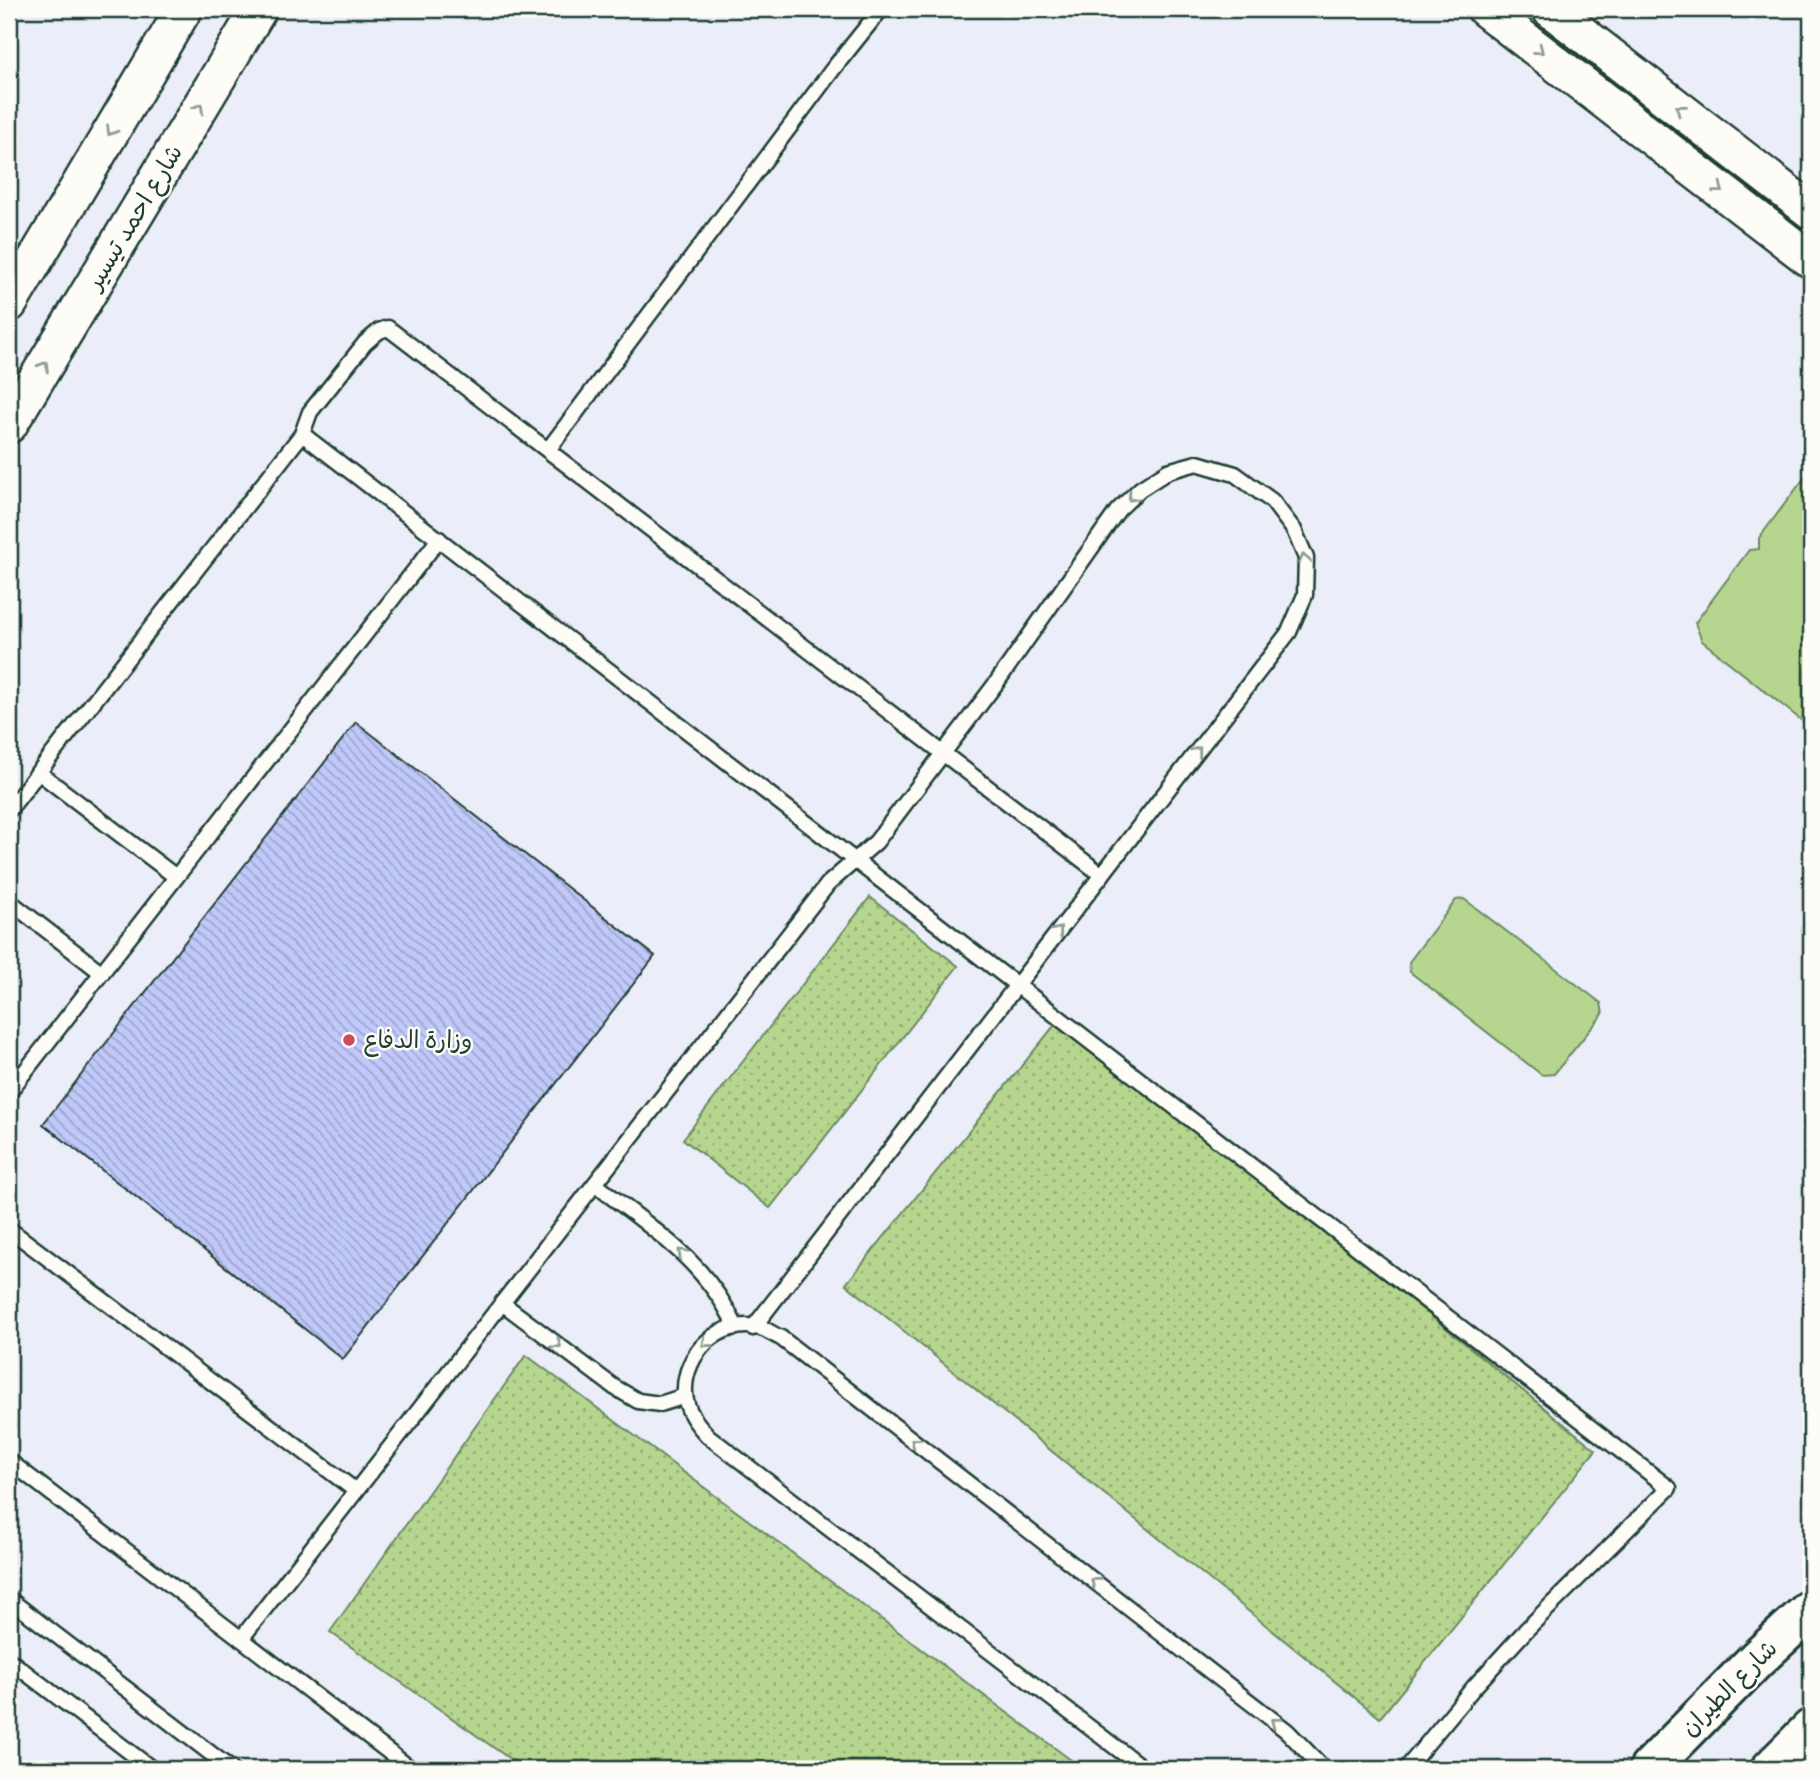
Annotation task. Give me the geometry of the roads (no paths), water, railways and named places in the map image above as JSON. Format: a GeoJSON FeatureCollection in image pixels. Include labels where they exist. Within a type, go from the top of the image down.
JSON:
{"type":"FeatureCollection","features":[{"type":"Feature","properties":{"kind":"main road","name":"شارع الطيران"},"geometry":{"type":"LineString","coordinates":[[1649,1769],[1757,1659],[1811,1609]]}},
{"type":"Feature","properties":{"kind":"main road"},"geometry":{"type":"LineString","coordinates":[[1770,1769],[1811,1729]]}},
{"type":"Feature","properties":{"kind":"street"},"geometry":{"type":"LineString","coordinates":[[9,304],[184,9]]}},
{"type":"Feature","properties":{"kind":"street","name":"شارع احمد تيسير"},"geometry":{"type":"LineString","coordinates":[[9,425],[259,9]]}},
{"type":"Feature","properties":{"kind":"street"},"geometry":{"type":"LineString","coordinates":[[1485,9],[1811,260]]}},
{"type":"Feature","properties":{"kind":"street"},"geometry":{"type":"LineString","coordinates":[[1550,9],[1811,211]]}},
{"type":"Feature","properties":{"kind":"lane"},"geometry":{"type":"LineString","coordinates":[[548,450],[833,69],[881,9]]}},
{"type":"Feature","properties":{"kind":"lane"},"geometry":{"type":"LineString","coordinates":[[9,810],[302,434],[310,412],[365,343],[379,331],[388,328],[1102,875]]}},
{"type":"Feature","properties":{"kind":"lane"},"geometry":{"type":"LineString","coordinates":[[302,434],[1669,1488],[1527,1629],[1474,1687],[1406,1769]]}},
{"type":"Feature","properties":{"kind":"lane"},"geometry":{"type":"LineString","coordinates":[[241,1639],[828,884],[876,842],[997,682],[1118,510],[1140,489],[1168,471],[1197,463],[1235,474],[1272,501],[1294,530],[1306,558],[1305,595],[1289,632],[753,1328]]}},
{"type":"Feature","properties":{"kind":"lane"},"geometry":{"type":"LineString","coordinates":[[9,1092],[439,539]]}},
{"type":"Feature","properties":{"kind":"lane"},"geometry":{"type":"LineString","coordinates":[[38,772],[176,877]]}},
{"type":"Feature","properties":{"kind":"lane"},"geometry":{"type":"LineString","coordinates":[[9,901],[102,973]]}},
{"type":"Feature","properties":{"kind":"lane"},"geometry":{"type":"LineString","coordinates":[[595,1184],[677,1248],[694,1265],[724,1301],[736,1327]]}},
{"type":"Feature","properties":{"kind":"lane"},"geometry":{"type":"LineString","coordinates":[[9,1229],[356,1491]]}},
{"type":"Feature","properties":{"kind":"lane"},"geometry":{"type":"LineString","coordinates":[[502,1303],[614,1387],[638,1401],[660,1404],[685,1396]]}},
{"type":"Feature","properties":{"kind":"lane"},"geometry":{"type":"LineString","coordinates":[[1144,1769],[708,1436],[693,1418],[685,1396],[686,1373],[696,1351],[714,1335],[736,1327],[759,1328],[781,1338],[1287,1731],[1324,1769]]}},
{"type":"Feature","properties":{"kind":"lane"},"geometry":{"type":"LineString","coordinates":[[9,1461],[411,1769]]}},
{"type":"Feature","properties":{"kind":"lane"},"geometry":{"type":"LineString","coordinates":[[9,1599],[231,1769]]}},
{"type":"Feature","properties":{"kind":"lane"},"geometry":{"type":"LineString","coordinates":[[9,1660],[152,1769]]}},
{"type":"Feature","properties":{"kind":"place","name":"وزارة الدفاع"},"geometry":{"type":"Point","coordinates":[349,1040]}}]}
